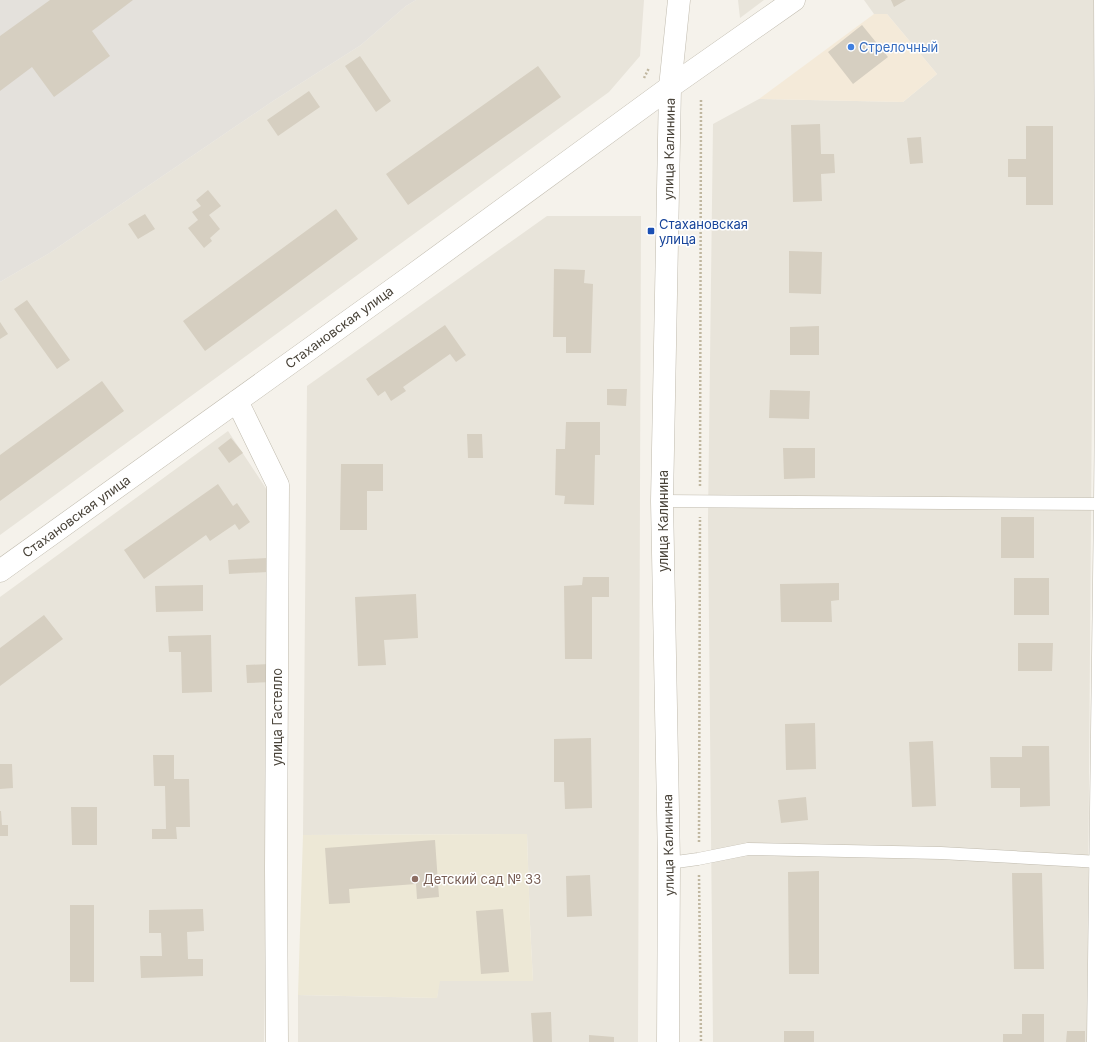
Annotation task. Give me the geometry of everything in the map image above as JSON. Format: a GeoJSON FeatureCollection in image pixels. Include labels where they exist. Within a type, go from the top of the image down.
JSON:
{"type":"FeatureCollection","features":[{"type":"Feature","properties":{"kind":"street","name":"улица Калинина"},"geometry":{"type":"LineString","coordinates":[[668,1042],[669,863],[662,501],[670,88],[679,0]]}},
{"type":"Feature","properties":{"kind":"street","name":"Стахановская улица"},"geometry":{"type":"LineString","coordinates":[[0,571],[794,0]]}},
{"type":"Feature","properties":{"kind":"street"},"geometry":{"type":"LineString","coordinates":[[1098,1042],[1105,504],[1105,0]]}},
{"type":"Feature","properties":{"kind":"street","name":"улица Гастелло"},"geometry":{"type":"LineString","coordinates":[[237,401],[278,485],[276,869],[277,1042]]}},
{"type":"Feature","properties":{"kind":"lane"},"geometry":{"type":"LineString","coordinates":[[662,501],[1105,504]]}},
{"type":"Feature","properties":{"kind":"lane"},"geometry":{"type":"LineString","coordinates":[[669,863],[748,849],[941,852],[1100,862]]}},
{"type":"Feature","properties":{"kind":"path"},"geometry":{"type":"LineString","coordinates":[[643,79],[650,66]]}},
{"type":"Feature","properties":{"kind":"path"},"geometry":{"type":"LineString","coordinates":[[701,98],[698,859],[701,1042]]}},
{"type":"Feature","properties":{"kind":"shaded area"},"geometry":{"type":"Polygon","coordinates":[[[0,0],[416,0],[406,6],[361,45],[273,101],[48,254],[0,282],[0,0]]]}},
{"type":"Feature","properties":{"kind":"shaded area"},"geometry":{"type":"Polygon","coordinates":[[[416,0],[644,0],[640,56],[609,92],[0,535],[0,282],[48,254],[273,101],[361,45],[406,6],[416,0]]]}},
{"type":"Feature","properties":{"kind":"shaded area"},"geometry":{"type":"Polygon","coordinates":[[[738,0],[764,0],[740,18],[738,0]]]}},
{"type":"Feature","properties":{"kind":"shaded area"},"geometry":{"type":"Polygon","coordinates":[[[864,0],[1095,0],[1087,1042],[713,1042],[708,518],[713,124],[759,99],[903,102],[937,74],[887,14],[874,14],[864,0]]]}},
{"type":"Feature","properties":{"kind":"shaded area"},"geometry":{"type":"Polygon","coordinates":[[[874,14],[887,14],[937,74],[903,102],[759,99],[874,14]]]}},
{"type":"Feature","properties":{"kind":"shaded area"},"geometry":{"type":"Polygon","coordinates":[[[547,216],[641,216],[638,1042],[298,1042],[298,995],[437,998],[439,981],[533,981],[527,834],[303,835],[307,386],[547,216]]]}},
{"type":"Feature","properties":{"kind":"shaded area"},"geometry":{"type":"Polygon","coordinates":[[[228,431],[269,493],[271,682],[264,1042],[0,1042],[0,597],[228,431]]]}},
{"type":"Feature","properties":{"kind":"shaded area","name":"Детский сад № 33"},"geometry":{"type":"Polygon","coordinates":[[[527,834],[533,981],[440,981],[437,998],[298,995],[303,835],[527,834]]]}},
{"type":"Feature","properties":{"kind":"building"},"geometry":{"type":"Polygon","coordinates":[[[50,0],[133,0],[92,31],[110,56],[54,97],[32,67],[0,91],[0,36],[50,0]]]}},
{"type":"Feature","properties":{"kind":"building"},"geometry":{"type":"Polygon","coordinates":[[[891,0],[906,0],[894,7],[891,0]]]}},
{"type":"Feature","properties":{"kind":"building"},"geometry":{"type":"Polygon","coordinates":[[[862,25],[888,57],[853,84],[828,52],[862,25]]]}},
{"type":"Feature","properties":{"kind":"building"},"geometry":{"type":"Polygon","coordinates":[[[360,56],[391,101],[376,112],[345,66],[360,56]]]}},
{"type":"Feature","properties":{"kind":"building"},"geometry":{"type":"Polygon","coordinates":[[[538,66],[561,97],[408,205],[386,174],[538,66]]]}},
{"type":"Feature","properties":{"kind":"building"},"geometry":{"type":"Polygon","coordinates":[[[309,91],[320,107],[278,136],[267,120],[309,91]]]}},
{"type":"Feature","properties":{"kind":"building"},"geometry":{"type":"Polygon","coordinates":[[[820,124],[821,154],[834,154],[835,173],[821,174],[822,201],[793,202],[791,125],[820,124]]]}},
{"type":"Feature","properties":{"kind":"building"},"geometry":{"type":"Polygon","coordinates":[[[1026,126],[1053,126],[1053,205],[1026,205],[1026,177],[1008,177],[1008,159],[1026,159],[1026,126]]]}},
{"type":"Feature","properties":{"kind":"building"},"geometry":{"type":"Polygon","coordinates":[[[921,137],[923,163],[910,164],[907,138],[921,137]]]}},
{"type":"Feature","properties":{"kind":"building"},"geometry":{"type":"Polygon","coordinates":[[[208,190],[221,206],[209,215],[220,229],[210,238],[212,241],[204,248],[188,228],[198,220],[192,212],[201,206],[196,200],[208,190]]]}},
{"type":"Feature","properties":{"kind":"building"},"geometry":{"type":"Polygon","coordinates":[[[336,209],[358,239],[205,351],[183,321],[336,209]]]}},
{"type":"Feature","properties":{"kind":"building"},"geometry":{"type":"Polygon","coordinates":[[[145,214],[155,229],[138,239],[128,224],[145,214]]]}},
{"type":"Feature","properties":{"kind":"building"},"geometry":{"type":"Polygon","coordinates":[[[789,251],[822,252],[821,294],[789,293],[789,251]]]}},
{"type":"Feature","properties":{"kind":"building"},"geometry":{"type":"Polygon","coordinates":[[[554,269],[585,270],[584,283],[593,284],[591,353],[566,353],[566,337],[553,337],[554,269]]]}},
{"type":"Feature","properties":{"kind":"building"},"geometry":{"type":"Polygon","coordinates":[[[27,300],[70,360],[57,369],[14,309],[27,300]]]}},
{"type":"Feature","properties":{"kind":"building"},"geometry":{"type":"Polygon","coordinates":[[[0,322],[8,334],[0,339],[0,322]]]}},
{"type":"Feature","properties":{"kind":"building"},"geometry":{"type":"Polygon","coordinates":[[[445,325],[466,355],[456,362],[450,354],[403,387],[406,391],[391,401],[385,391],[378,396],[366,379],[445,325]]]}},
{"type":"Feature","properties":{"kind":"building"},"geometry":{"type":"Polygon","coordinates":[[[819,326],[819,355],[790,355],[790,327],[819,326]]]}},
{"type":"Feature","properties":{"kind":"building"},"geometry":{"type":"Polygon","coordinates":[[[102,381],[124,411],[0,501],[0,455],[102,381]]]}},
{"type":"Feature","properties":{"kind":"building"},"geometry":{"type":"Polygon","coordinates":[[[607,389],[627,389],[626,406],[607,405],[607,389]]]}},
{"type":"Feature","properties":{"kind":"building"},"geometry":{"type":"Polygon","coordinates":[[[770,390],[810,391],[809,419],[769,418],[770,390]]]}},
{"type":"Feature","properties":{"kind":"building"},"geometry":{"type":"Polygon","coordinates":[[[566,422],[600,422],[600,455],[595,455],[594,505],[564,504],[565,496],[555,495],[556,449],[565,449],[566,422]]]}},
{"type":"Feature","properties":{"kind":"building"},"geometry":{"type":"Polygon","coordinates":[[[467,434],[482,434],[483,458],[468,458],[467,434]]]}},
{"type":"Feature","properties":{"kind":"building"},"geometry":{"type":"Polygon","coordinates":[[[231,438],[243,453],[229,463],[218,448],[231,438]]]}},
{"type":"Feature","properties":{"kind":"building"},"geometry":{"type":"Polygon","coordinates":[[[783,448],[815,448],[815,478],[784,479],[783,448]]]}},
{"type":"Feature","properties":{"kind":"building"},"geometry":{"type":"Polygon","coordinates":[[[341,464],[383,464],[383,491],[367,491],[367,530],[340,530],[341,464]]]}},
{"type":"Feature","properties":{"kind":"building"},"geometry":{"type":"Polygon","coordinates":[[[218,484],[233,506],[237,503],[250,522],[239,530],[235,524],[210,541],[206,535],[144,579],[124,550],[218,484]]]}},
{"type":"Feature","properties":{"kind":"building"},"geometry":{"type":"Polygon","coordinates":[[[1001,517],[1034,517],[1034,558],[1001,558],[1001,517]]]}},
{"type":"Feature","properties":{"kind":"building"},"geometry":{"type":"Polygon","coordinates":[[[267,558],[268,572],[229,574],[228,560],[267,558]]]}},
{"type":"Feature","properties":{"kind":"building"},"geometry":{"type":"Polygon","coordinates":[[[583,577],[609,577],[609,597],[592,597],[592,659],[565,659],[564,586],[582,585],[583,577]]]}},
{"type":"Feature","properties":{"kind":"building"},"geometry":{"type":"Polygon","coordinates":[[[1014,578],[1049,578],[1049,615],[1014,615],[1014,578]]]}},
{"type":"Feature","properties":{"kind":"building"},"geometry":{"type":"Polygon","coordinates":[[[839,583],[839,600],[831,601],[832,622],[781,622],[780,584],[839,583]]]}},
{"type":"Feature","properties":{"kind":"building"},"geometry":{"type":"Polygon","coordinates":[[[203,585],[203,611],[156,612],[155,586],[203,585]]]}},
{"type":"Feature","properties":{"kind":"building"},"geometry":{"type":"Polygon","coordinates":[[[416,594],[418,638],[384,640],[386,665],[358,666],[355,597],[416,594]]]}},
{"type":"Feature","properties":{"kind":"building"},"geometry":{"type":"Polygon","coordinates":[[[44,615],[63,639],[0,686],[0,648],[44,615]]]}},
{"type":"Feature","properties":{"kind":"building"},"geometry":{"type":"Polygon","coordinates":[[[211,635],[212,692],[182,693],[181,652],[169,652],[168,636],[211,635]]]}},
{"type":"Feature","properties":{"kind":"building"},"geometry":{"type":"Polygon","coordinates":[[[1018,643],[1053,643],[1052,671],[1018,671],[1018,643]]]}},
{"type":"Feature","properties":{"kind":"building"},"geometry":{"type":"Polygon","coordinates":[[[270,664],[271,682],[247,683],[246,665],[270,664]]]}},
{"type":"Feature","properties":{"kind":"building"},"geometry":{"type":"Polygon","coordinates":[[[815,723],[816,769],[786,770],[785,724],[815,723]]]}},
{"type":"Feature","properties":{"kind":"building"},"geometry":{"type":"Polygon","coordinates":[[[591,738],[592,808],[565,809],[564,782],[554,782],[554,739],[591,738]]]}},
{"type":"Feature","properties":{"kind":"building"},"geometry":{"type":"Polygon","coordinates":[[[933,741],[936,806],[912,807],[909,742],[933,741]]]}},
{"type":"Feature","properties":{"kind":"building"},"geometry":{"type":"Polygon","coordinates":[[[1022,746],[1049,746],[1050,806],[1020,807],[1020,788],[991,788],[990,757],[1022,757],[1022,746]]]}},
{"type":"Feature","properties":{"kind":"building"},"geometry":{"type":"Polygon","coordinates":[[[153,755],[174,755],[174,779],[189,779],[190,827],[176,827],[177,839],[152,839],[152,829],[166,829],[165,786],[154,786],[153,755]]]}},
{"type":"Feature","properties":{"kind":"building"},"geometry":{"type":"Polygon","coordinates":[[[0,764],[12,764],[13,788],[0,789],[0,764]]]}},
{"type":"Feature","properties":{"kind":"building"},"geometry":{"type":"Polygon","coordinates":[[[806,797],[808,820],[781,823],[778,800],[806,797]]]}},
{"type":"Feature","properties":{"kind":"building"},"geometry":{"type":"Polygon","coordinates":[[[71,807],[97,807],[97,845],[72,845],[71,807]]]}},
{"type":"Feature","properties":{"kind":"building"},"geometry":{"type":"Polygon","coordinates":[[[0,811],[2,825],[8,825],[8,836],[0,836],[0,811]]]}},
{"type":"Feature","properties":{"kind":"building"},"geometry":{"type":"Polygon","coordinates":[[[435,840],[439,897],[417,899],[416,884],[349,889],[350,903],[329,904],[325,848],[435,840]]]}},
{"type":"Feature","properties":{"kind":"building"},"geometry":{"type":"Polygon","coordinates":[[[819,871],[819,974],[789,974],[788,872],[819,871]]]}},
{"type":"Feature","properties":{"kind":"building"},"geometry":{"type":"Polygon","coordinates":[[[1012,873],[1042,873],[1044,969],[1014,969],[1012,873]]]}},
{"type":"Feature","properties":{"kind":"building"},"geometry":{"type":"Polygon","coordinates":[[[590,875],[592,916],[567,917],[566,876],[590,875]]]}},
{"type":"Feature","properties":{"kind":"building"},"geometry":{"type":"Polygon","coordinates":[[[70,905],[94,905],[94,982],[70,982],[70,905]]]}},
{"type":"Feature","properties":{"kind":"building"},"geometry":{"type":"Polygon","coordinates":[[[203,909],[204,931],[187,932],[188,959],[203,959],[203,976],[141,978],[140,956],[162,956],[161,933],[149,933],[149,910],[203,909]]]}},
{"type":"Feature","properties":{"kind":"building"},"geometry":{"type":"Polygon","coordinates":[[[503,909],[509,972],[481,974],[476,911],[503,909]]]}},
{"type":"Feature","properties":{"kind":"building"},"geometry":{"type":"Polygon","coordinates":[[[551,1012],[552,1042],[533,1042],[531,1013],[551,1012]]]}},
{"type":"Feature","properties":{"kind":"building"},"geometry":{"type":"Polygon","coordinates":[[[1022,1014],[1044,1014],[1044,1042],[1003,1042],[1003,1034],[1022,1034],[1022,1014]]]}},
{"type":"Feature","properties":{"kind":"building"},"geometry":{"type":"Polygon","coordinates":[[[784,1031],[814,1031],[814,1042],[784,1042],[784,1031]]]}},
{"type":"Feature","properties":{"kind":"building"},"geometry":{"type":"Polygon","coordinates":[[[1067,1031],[1085,1031],[1085,1042],[1066,1042],[1067,1031]]]}},
{"type":"Feature","properties":{"kind":"building"},"geometry":{"type":"Polygon","coordinates":[[[589,1035],[614,1037],[614,1042],[589,1042],[589,1035]]]}},
{"type":"Feature","properties":{"kind":"place","name":"Стрелочный"},"geometry":{"type":"Point","coordinates":[851,47]}},
{"type":"Feature","properties":{"kind":"place","name":"Стахановская улица"},"geometry":{"type":"Point","coordinates":[651,231]}},
{"type":"Feature","properties":{"kind":"place","name":"Детский сад № 33"},"geometry":{"type":"Point","coordinates":[415,879]}}]}
